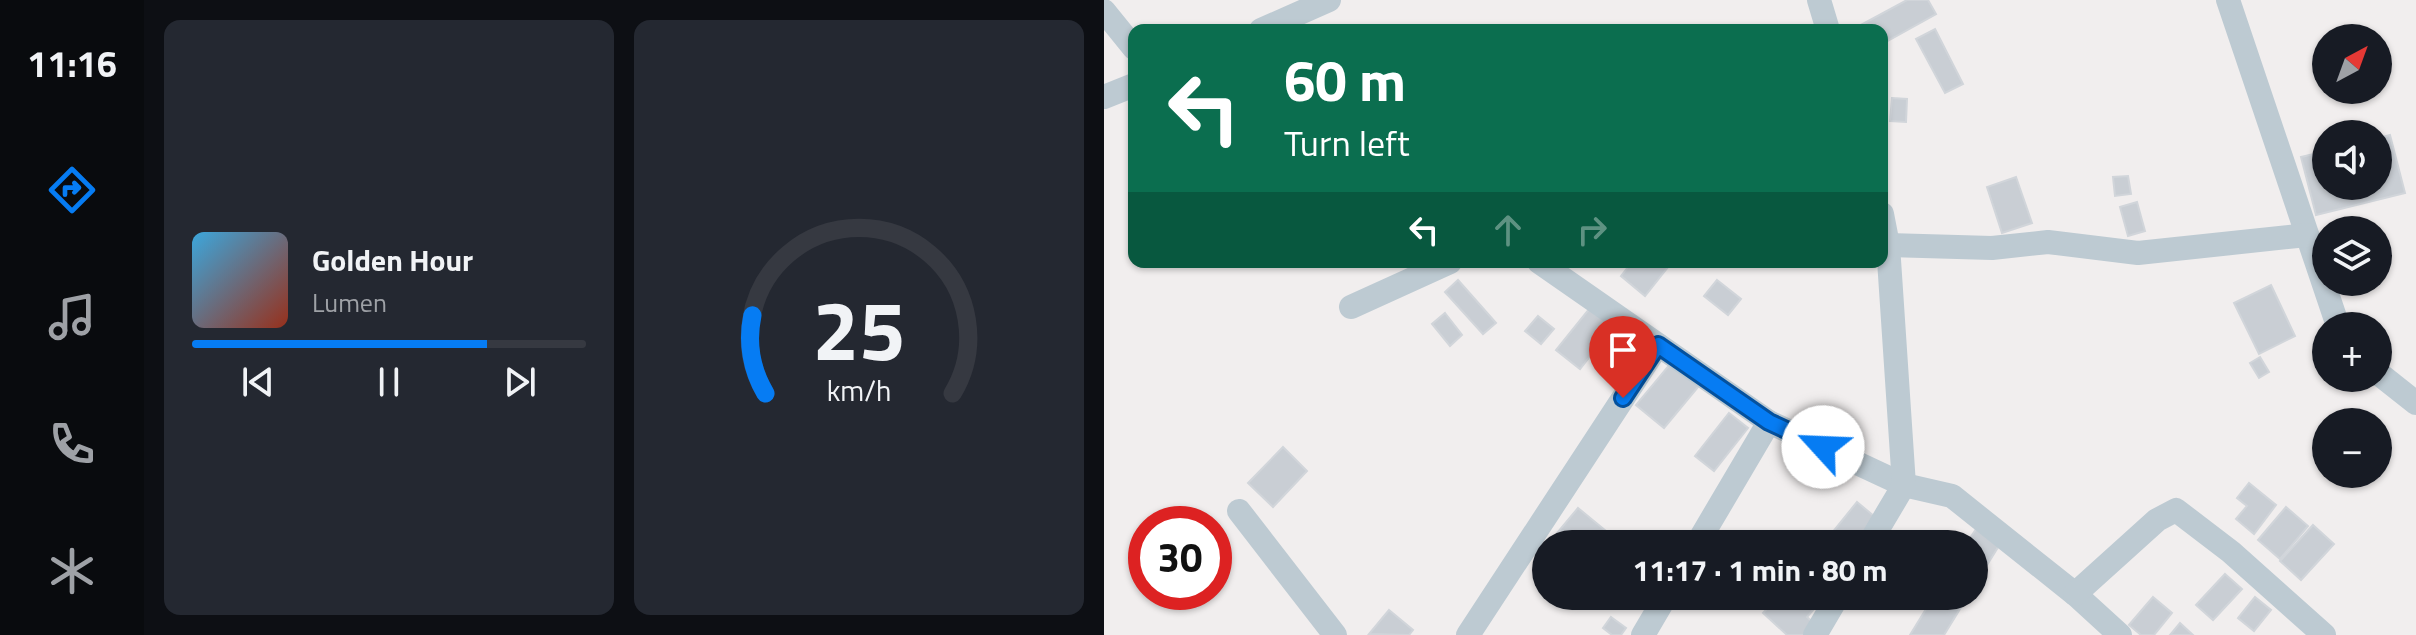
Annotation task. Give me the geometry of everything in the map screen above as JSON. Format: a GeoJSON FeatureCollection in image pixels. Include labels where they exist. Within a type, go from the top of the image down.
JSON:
{"type":"FeatureCollection","features":[{"type":"Feature","properties":{"kind":"street"},"geometry":{"type":"LineString","coordinates":[[1275,24],[1329,0]]}},
{"type":"Feature","properties":{"kind":"street"},"geometry":{"type":"LineString","coordinates":[[1819,0],[1826,24]]}},
{"type":"Feature","properties":{"kind":"street"},"geometry":{"type":"LineString","coordinates":[[2228,0],[2333,312]]}},
{"type":"Feature","properties":{"kind":"street"},"geometry":{"type":"LineString","coordinates":[[1104,11],[1128,41]]}},
{"type":"Feature","properties":{"kind":"street"},"geometry":{"type":"LineString","coordinates":[[1104,97],[1128,87]]}},
{"type":"Feature","properties":{"kind":"street"},"geometry":{"type":"LineString","coordinates":[[1877,530],[1904,485],[1888,245],[1992,248],[2048,242],[2138,253],[2307,235]]}},
{"type":"Feature","properties":{"kind":"street"},"geometry":{"type":"LineString","coordinates":[[1351,307],[1437,268]]}},
{"type":"Feature","properties":{"kind":"street"},"geometry":{"type":"LineString","coordinates":[[1548,268],[1769,422],[1904,485],[1952,496],[2075,594],[2120,635]]}},
{"type":"Feature","properties":{"kind":"street"},"geometry":{"type":"LineString","coordinates":[[1468,635],[1658,345]]}},
{"type":"Feature","properties":{"kind":"street"},"geometry":{"type":"LineString","coordinates":[[2392,384],[2416,403]]}},
{"type":"Feature","properties":{"kind":"street"},"geometry":{"type":"LineString","coordinates":[[1705,530],[1769,422]]}},
{"type":"Feature","properties":{"kind":"street"},"geometry":{"type":"LineString","coordinates":[[2075,594],[2157,520],[2176,510],[2231,552],[2324,635]]}},
{"type":"Feature","properties":{"kind":"street"},"geometry":{"type":"LineString","coordinates":[[1239,511],[1335,635]]}},
{"type":"Feature","properties":{"kind":"street"},"geometry":{"type":"LineString","coordinates":[[1643,635],[1658,610]]}},
{"type":"Feature","properties":{"kind":"street"},"geometry":{"type":"LineString","coordinates":[[1815,635],[1830,610]]}},
{"type":"Feature","properties":{"kind":"building"},"geometry":{"type":"Polygon","coordinates":[[[1907,0],[1928,0],[1936,14],[1888,41],[1888,24],[1863,24],[1907,0]]]}},
{"type":"Feature","properties":{"kind":"building"},"geometry":{"type":"Polygon","coordinates":[[[1935,29],[1963,84],[1945,93],[1916,39],[1935,29]]]}},
{"type":"Feature","properties":{"kind":"building"},"geometry":{"type":"Polygon","coordinates":[[[1892,98],[1907,99],[1906,122],[1890,121],[1892,98]]]}},
{"type":"Feature","properties":{"kind":"building"},"geometry":{"type":"Polygon","coordinates":[[[2392,143],[2405,193],[2392,196],[2392,143]]]}},
{"type":"Feature","properties":{"kind":"building"},"geometry":{"type":"Polygon","coordinates":[[[2312,154],[2312,200],[2301,157],[2312,154]]]}},
{"type":"Feature","properties":{"kind":"building"},"geometry":{"type":"Polygon","coordinates":[[[2128,176],[2131,194],[2115,196],[2113,177],[2128,176]]]}},
{"type":"Feature","properties":{"kind":"building"},"geometry":{"type":"Polygon","coordinates":[[[2016,177],[2032,223],[2002,233],[1987,187],[2016,177]]]}},
{"type":"Feature","properties":{"kind":"building"},"geometry":{"type":"Polygon","coordinates":[[[2312,200],[2377,200],[2316,215],[2312,200]]]}},
{"type":"Feature","properties":{"kind":"building"},"geometry":{"type":"Polygon","coordinates":[[[2137,202],[2145,231],[2128,236],[2120,207],[2137,202]]]}},
{"type":"Feature","properties":{"kind":"building"},"geometry":{"type":"Polygon","coordinates":[[[1627,268],[1667,268],[1645,296],[1621,276],[1627,268]]]}},
{"type":"Feature","properties":{"kind":"building"},"geometry":{"type":"Polygon","coordinates":[[[1458,280],[1496,323],[1483,334],[1445,292],[1458,280]]]}},
{"type":"Feature","properties":{"kind":"building"},"geometry":{"type":"Polygon","coordinates":[[[1717,280],[1741,299],[1728,315],[1704,296],[1717,280]]]}},
{"type":"Feature","properties":{"kind":"building"},"geometry":{"type":"Polygon","coordinates":[[[2271,285],[2295,336],[2259,354],[2234,303],[2271,285]]]}},
{"type":"Feature","properties":{"kind":"building"},"geometry":{"type":"Polygon","coordinates":[[[1590,308],[1613,327],[1580,369],[1556,350],[1590,308]]]}},
{"type":"Feature","properties":{"kind":"building"},"geometry":{"type":"Polygon","coordinates":[[[1445,313],[1462,335],[1450,346],[1432,324],[1445,313]]]}},
{"type":"Feature","properties":{"kind":"building"},"geometry":{"type":"Polygon","coordinates":[[[1538,316],[1554,329],[1541,344],[1525,331],[1538,316]]]}},
{"type":"Feature","properties":{"kind":"building"},"geometry":{"type":"Polygon","coordinates":[[[2260,357],[2269,372],[2259,378],[2250,363],[2260,357]]]}},
{"type":"Feature","properties":{"kind":"building"},"geometry":{"type":"Polygon","coordinates":[[[1671,363],[1703,381],[1664,428],[1636,405],[1671,363]]]}},
{"type":"Feature","properties":{"kind":"building"},"geometry":{"type":"Polygon","coordinates":[[[1729,413],[1748,428],[1714,471],[1695,456],[1729,413]]]}},
{"type":"Feature","properties":{"kind":"building"},"geometry":{"type":"Polygon","coordinates":[[[1283,447],[1307,471],[1273,507],[1248,483],[1283,447]]]}},
{"type":"Feature","properties":{"kind":"building"},"geometry":{"type":"Polygon","coordinates":[[[2249,483],[2276,505],[2254,534],[2236,519],[2247,506],[2237,498],[2249,483]]]}},
{"type":"Feature","properties":{"kind":"building"},"geometry":{"type":"Polygon","coordinates":[[[1857,502],[1881,522],[1875,530],[1834,530],[1857,502]]]}},
{"type":"Feature","properties":{"kind":"building"},"geometry":{"type":"Polygon","coordinates":[[[2286,507],[2308,526],[2280,559],[2258,540],[2286,507]]]}},
{"type":"Feature","properties":{"kind":"building"},"geometry":{"type":"Polygon","coordinates":[[[1578,508],[1605,530],[1560,530],[1578,508]]]}},
{"type":"Feature","properties":{"kind":"building"},"geometry":{"type":"Polygon","coordinates":[[[2313,525],[2334,544],[2301,580],[2280,561],[2313,525]]]}},
{"type":"Feature","properties":{"kind":"building"},"geometry":{"type":"Polygon","coordinates":[[[1988,536],[2000,544],[1988,563],[1988,536]]]}},
{"type":"Feature","properties":{"kind":"building"},"geometry":{"type":"Polygon","coordinates":[[[2225,574],[2242,589],[2213,620],[2196,605],[2225,574]]]}},
{"type":"Feature","properties":{"kind":"building"},"geometry":{"type":"Polygon","coordinates":[[[2153,597],[2172,613],[2154,635],[2141,635],[2129,625],[2153,597]]]}},
{"type":"Feature","properties":{"kind":"building"},"geometry":{"type":"Polygon","coordinates":[[[2255,597],[2271,610],[2254,631],[2238,618],[2255,597]]]}},
{"type":"Feature","properties":{"kind":"building"},"geometry":{"type":"Polygon","coordinates":[[[1389,610],[1413,630],[1409,635],[1369,634],[1389,610]]]}},
{"type":"Feature","properties":{"kind":"building"},"geometry":{"type":"Polygon","coordinates":[[[1766,610],[1813,610],[1807,617],[1818,627],[1810,635],[1787,635],[1763,613],[1766,610]]]}},
{"type":"Feature","properties":{"kind":"building"},"geometry":{"type":"Polygon","coordinates":[[[1925,610],[1959,610],[1944,635],[1910,635],[1925,610]]]}},
{"type":"Feature","properties":{"kind":"building"},"geometry":{"type":"Polygon","coordinates":[[[1611,617],[1626,628],[1621,635],[1612,635],[1603,628],[1611,617]]]}},
{"type":"Feature","properties":{"kind":"building"},"geometry":{"type":"Polygon","coordinates":[[[2180,623],[2193,635],[2170,635],[2180,623]]]}},
{"type":"Feature","properties":{"kind":"route"},"geometry":{"type":"LineString","coordinates":[[1623,398],[1658,345],[1769,422],[1823,447]]}}]}
